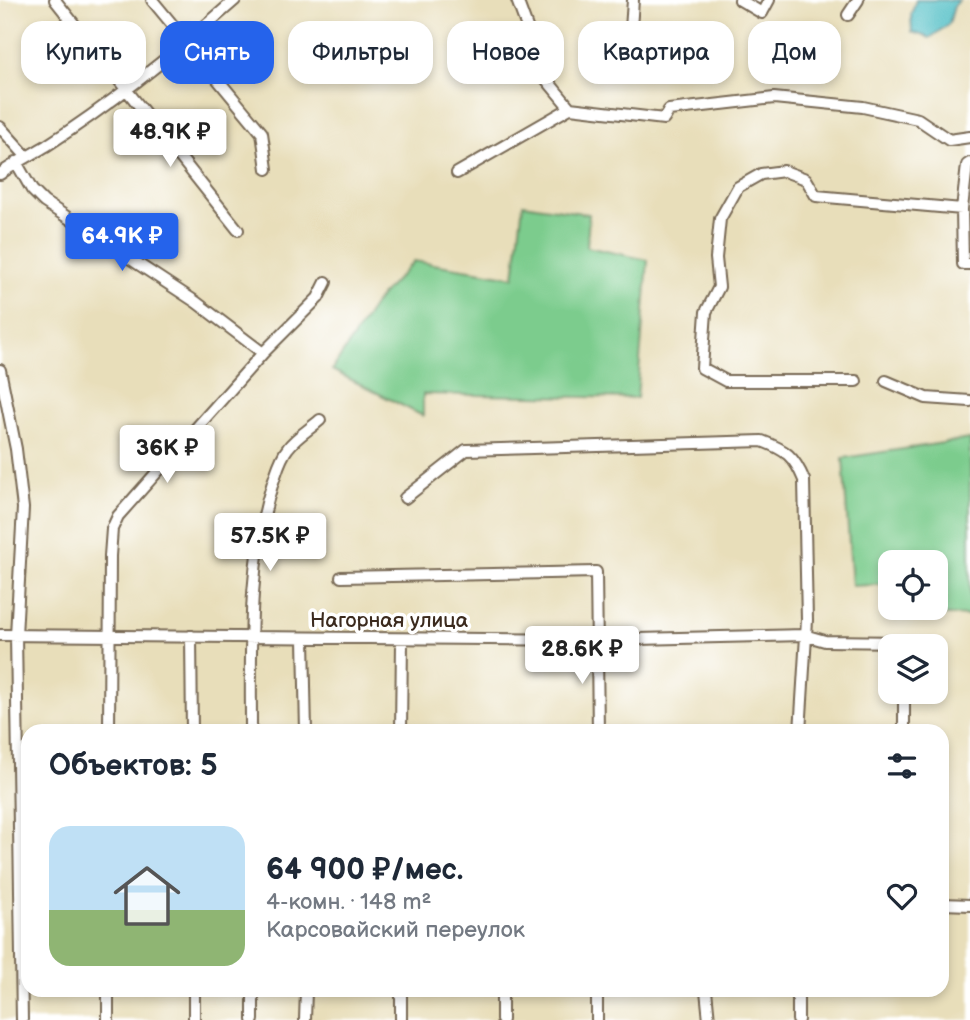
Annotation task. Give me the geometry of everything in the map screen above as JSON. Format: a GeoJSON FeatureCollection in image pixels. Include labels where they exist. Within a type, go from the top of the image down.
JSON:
{"type":"FeatureCollection","features":[{"type":"Feature","properties":{"kind":"street"},"geometry":{"type":"LineString","coordinates":[[55,0],[238,229]]}},
{"type":"Feature","properties":{"kind":"street"},"geometry":{"type":"LineString","coordinates":[[152,0],[169,21]]}},
{"type":"Feature","properties":{"kind":"street"},"geometry":{"type":"LineString","coordinates":[[211,21],[235,0]]}},
{"type":"Feature","properties":{"kind":"street"},"geometry":{"type":"LineString","coordinates":[[517,0],[546,79],[570,108]]}},
{"type":"Feature","properties":{"kind":"street"},"geometry":{"type":"LineString","coordinates":[[632,21],[633,0]]}},
{"type":"Feature","properties":{"kind":"street"},"geometry":{"type":"LineString","coordinates":[[740,0],[762,13],[769,0]]}},
{"type":"Feature","properties":{"kind":"street"},"geometry":{"type":"LineString","coordinates":[[848,15],[858,0]]}},
{"type":"Feature","properties":{"kind":"street"},"geometry":{"type":"LineString","coordinates":[[0,174],[127,90],[160,64]]}},
{"type":"Feature","properties":{"kind":"street"},"geometry":{"type":"LineString","coordinates":[[221,84],[262,133],[267,169]]}},
{"type":"Feature","properties":{"kind":"street"},"geometry":{"type":"LineString","coordinates":[[457,173],[570,108],[664,119],[669,110],[774,98],[863,107],[918,119],[949,140],[970,136]]}},
{"type":"Feature","properties":{"kind":"street"},"geometry":{"type":"LineString","coordinates":[[0,127],[26,156]]}},
{"type":"Feature","properties":{"kind":"street"},"geometry":{"type":"LineString","coordinates":[[16,162],[32,190],[44,202],[196,302],[263,354]]}},
{"type":"Feature","properties":{"kind":"street"},"geometry":{"type":"LineString","coordinates":[[970,163],[967,165],[962,209],[963,264],[970,264]]}},
{"type":"Feature","properties":{"kind":"street"},"geometry":{"type":"LineString","coordinates":[[856,381],[726,381],[702,368],[706,312],[719,287],[716,258],[720,219],[738,187],[761,174],[784,171],[806,178],[816,196],[962,209]]}},
{"type":"Feature","properties":{"kind":"street"},"geometry":{"type":"LineString","coordinates":[[109,724],[110,556],[112,529],[118,516],[263,354],[318,298],[326,282]]}},
{"type":"Feature","properties":{"kind":"street"},"geometry":{"type":"LineString","coordinates":[[0,370],[16,449],[23,508],[16,635],[21,956]]}},
{"type":"Feature","properties":{"kind":"street"},"geometry":{"type":"LineString","coordinates":[[886,381],[926,398],[970,401]]}},
{"type":"Feature","properties":{"kind":"street"},"geometry":{"type":"LineString","coordinates":[[251,724],[254,569],[261,526],[281,458],[288,447],[320,420]]}},
{"type":"Feature","properties":{"kind":"street"},"geometry":{"type":"LineString","coordinates":[[405,498],[466,450],[762,441],[782,448],[797,462],[804,480],[807,621],[800,724]]}},
{"type":"Feature","properties":{"kind":"street"},"geometry":{"type":"LineString","coordinates":[[341,577],[596,572],[598,724]]}},
{"type":"Feature","properties":{"kind":"street","name":"Нагорная улица"},"geometry":{"type":"LineString","coordinates":[[0,635],[109,634],[402,640],[597,640],[804,635],[825,641],[878,643]]}},
{"type":"Feature","properties":{"kind":"street"},"geometry":{"type":"LineString","coordinates":[[191,636],[192,724]]}},
{"type":"Feature","properties":{"kind":"street"},"geometry":{"type":"LineString","coordinates":[[304,639],[306,724]]}},
{"type":"Feature","properties":{"kind":"street"},"geometry":{"type":"LineString","coordinates":[[401,724],[402,640]]}},
{"type":"Feature","properties":{"kind":"street"},"geometry":{"type":"LineString","coordinates":[[904,704],[904,724]]}},
{"type":"Feature","properties":{"kind":"street"},"geometry":{"type":"LineString","coordinates":[[949,904],[970,905]]}},
{"type":"Feature","properties":{"kind":"street"},"geometry":{"type":"LineString","coordinates":[[22,997],[22,1020]]}},
{"type":"Feature","properties":{"kind":"street"},"geometry":{"type":"LineString","coordinates":[[108,997],[108,1020]]}},
{"type":"Feature","properties":{"kind":"street"},"geometry":{"type":"LineString","coordinates":[[194,997],[194,1020]]}},
{"type":"Feature","properties":{"kind":"street"},"geometry":{"type":"LineString","coordinates":[[253,997],[253,1020]]}},
{"type":"Feature","properties":{"kind":"street"},"geometry":{"type":"LineString","coordinates":[[305,1020],[306,997]]}},
{"type":"Feature","properties":{"kind":"street"},"geometry":{"type":"LineString","coordinates":[[401,997],[401,1020]]}},
{"type":"Feature","properties":{"kind":"street"},"geometry":{"type":"LineString","coordinates":[[502,997],[502,1020]]}},
{"type":"Feature","properties":{"kind":"street"},"geometry":{"type":"LineString","coordinates":[[597,997],[597,1020]]}},
{"type":"Feature","properties":{"kind":"street"},"geometry":{"type":"LineString","coordinates":[[707,997],[709,1020]]}},
{"type":"Feature","properties":{"kind":"street"},"geometry":{"type":"LineString","coordinates":[[798,997],[798,1020]]}},
{"type":"Feature","properties":{"kind":"green space"},"geometry":{"type":"Polygon","coordinates":[[[523,204],[589,214],[587,247],[648,260],[637,398],[423,394],[423,416],[332,370],[378,299],[414,261],[514,277],[523,204]]]}},
{"type":"Feature","properties":{"kind":"green space"},"geometry":{"type":"Polygon","coordinates":[[[970,439],[970,616],[948,615],[948,550],[878,550],[878,585],[852,586],[843,458],[970,439]]]}},
{"type":"Feature","properties":{"kind":"water"},"geometry":{"type":"Polygon","coordinates":[[[916,0],[959,0],[954,6],[949,24],[930,38],[912,32],[911,15],[916,0]]]}}]}
